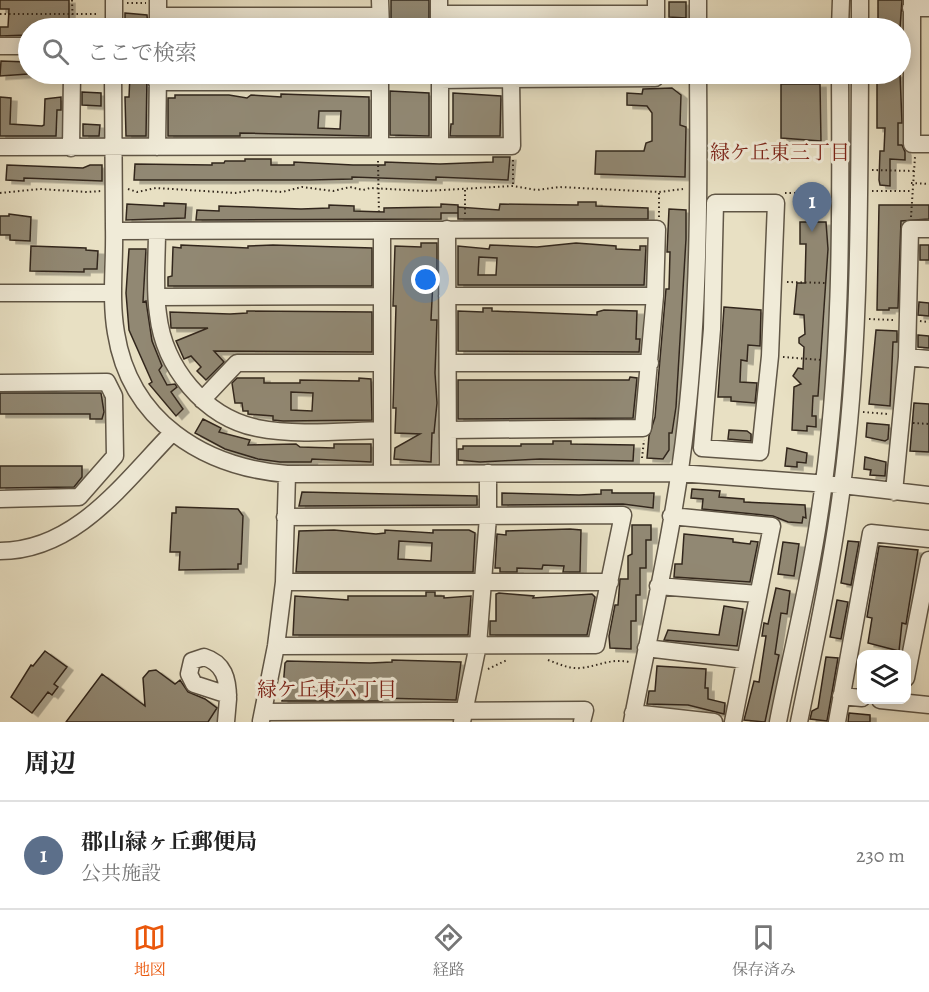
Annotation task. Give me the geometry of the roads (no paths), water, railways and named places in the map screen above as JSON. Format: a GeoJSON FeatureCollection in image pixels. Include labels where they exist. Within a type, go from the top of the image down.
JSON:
{"type":"FeatureCollection","features":[{"type":"Feature","properties":{"kind":"street"},"geometry":{"type":"LineString","coordinates":[[698,0],[698,18]]}},
{"type":"Feature","properties":{"kind":"street"},"geometry":{"type":"LineString","coordinates":[[840,18],[841,0]]}},
{"type":"Feature","properties":{"kind":"street"},"geometry":{"type":"LineString","coordinates":[[860,0],[860,18]]}},
{"type":"Feature","properties":{"kind":"street"},"geometry":{"type":"LineString","coordinates":[[929,8],[911,4],[912,144],[929,144]]}},
{"type":"Feature","properties":{"kind":"street"},"geometry":{"type":"LineString","coordinates":[[439,14],[499,7],[656,14]]}},
{"type":"Feature","properties":{"kind":"street"},"geometry":{"type":"LineString","coordinates":[[158,12],[380,15]]}},
{"type":"Feature","properties":{"kind":"street"},"geometry":{"type":"LineString","coordinates":[[0,46],[18,46]]}},
{"type":"Feature","properties":{"kind":"street"},"geometry":{"type":"LineString","coordinates":[[71,148],[72,84]]}},
{"type":"Feature","properties":{"kind":"street"},"geometry":{"type":"LineString","coordinates":[[113,84],[113,293],[116,334],[126,368],[144,401],[172,433],[205,454],[256,472],[286,474],[679,473],[842,485],[929,495]]}},
{"type":"Feature","properties":{"kind":"street"},"geometry":{"type":"LineString","coordinates":[[157,147],[158,84]]}},
{"type":"Feature","properties":{"kind":"street"},"geometry":{"type":"LineString","coordinates":[[379,146],[380,84]]}},
{"type":"Feature","properties":{"kind":"street"},"geometry":{"type":"LineString","coordinates":[[440,84],[440,146]]}},
{"type":"Feature","properties":{"kind":"street"},"geometry":{"type":"LineString","coordinates":[[0,147],[512,146],[511,84]]}},
{"type":"Feature","properties":{"kind":"street"},"geometry":{"type":"LineString","coordinates":[[694,84],[705,284],[709,368],[702,448],[760,453],[770,356],[776,203],[715,203],[705,284],[691,366],[679,473],[632,718],[714,722]]}},
{"type":"Feature","properties":{"kind":"street"},"geometry":{"type":"LineString","coordinates":[[777,722],[819,518],[823,484],[838,309],[840,84]]}},
{"type":"Feature","properties":{"kind":"street"},"geometry":{"type":"LineString","coordinates":[[799,722],[842,485],[853,364],[859,207],[860,84]]}},
{"type":"Feature","properties":{"kind":"street"},"geometry":{"type":"LineString","coordinates":[[447,229],[448,473]]}},
{"type":"Feature","properties":{"kind":"street"},"geometry":{"type":"LineString","coordinates":[[114,231],[657,229],[655,296],[644,428],[448,430]]}},
{"type":"Feature","properties":{"kind":"street"},"geometry":{"type":"LineString","coordinates":[[894,492],[907,357],[910,229],[929,229]]}},
{"type":"Feature","properties":{"kind":"street"},"geometry":{"type":"LineString","coordinates":[[380,230],[382,472]]}},
{"type":"Feature","properties":{"kind":"street"},"geometry":{"type":"LineString","coordinates":[[157,231],[157,313],[169,356],[178,372],[202,399],[236,421],[257,428],[288,431],[381,430]]}},
{"type":"Feature","properties":{"kind":"street"},"geometry":{"type":"LineString","coordinates":[[0,293],[113,293]]}},
{"type":"Feature","properties":{"kind":"street"},"geometry":{"type":"LineString","coordinates":[[158,297],[381,296]]}},
{"type":"Feature","properties":{"kind":"street"},"geometry":{"type":"LineString","coordinates":[[447,296],[655,296]]}},
{"type":"Feature","properties":{"kind":"street"},"geometry":{"type":"LineString","coordinates":[[907,357],[929,359]]}},
{"type":"Feature","properties":{"kind":"street"},"geometry":{"type":"LineString","coordinates":[[202,399],[237,363],[382,363]]}},
{"type":"Feature","properties":{"kind":"street"},"geometry":{"type":"LineString","coordinates":[[448,363],[650,363]]}},
{"type":"Feature","properties":{"kind":"street"},"geometry":{"type":"LineString","coordinates":[[691,366],[709,368]]}},
{"type":"Feature","properties":{"kind":"street"},"geometry":{"type":"LineString","coordinates":[[0,382],[107,382],[114,396],[115,456],[79,497],[0,499]]}},
{"type":"Feature","properties":{"kind":"street"},"geometry":{"type":"LineString","coordinates":[[0,551],[50,542],[80,524],[172,433]]}},
{"type":"Feature","properties":{"kind":"street"},"geometry":{"type":"LineString","coordinates":[[463,716],[478,645],[481,582],[488,517],[488,473]]}},
{"type":"Feature","properties":{"kind":"street"},"geometry":{"type":"LineString","coordinates":[[286,474],[284,582],[276,646],[262,717],[463,716],[585,710],[582,722]]}},
{"type":"Feature","properties":{"kind":"street"},"geometry":{"type":"LineString","coordinates":[[276,646],[596,645],[623,515],[285,517]]}},
{"type":"Feature","properties":{"kind":"street"},"geometry":{"type":"LineString","coordinates":[[671,516],[772,526],[734,722]]}},
{"type":"Feature","properties":{"kind":"street"},"geometry":{"type":"LineString","coordinates":[[837,722],[871,533],[929,539]]}},
{"type":"Feature","properties":{"kind":"street"},"geometry":{"type":"LineString","coordinates":[[911,668],[920,650],[929,560]]}},
{"type":"Feature","properties":{"kind":"street"},"geometry":{"type":"LineString","coordinates":[[284,582],[610,582]]}},
{"type":"Feature","properties":{"kind":"street"},"geometry":{"type":"LineString","coordinates":[[658,586],[758,594]]}},
{"type":"Feature","properties":{"kind":"street"},"geometry":{"type":"LineString","coordinates":[[644,656],[745,660]]}},
{"type":"Feature","properties":{"kind":"street"},"geometry":{"type":"LineString","coordinates":[[226,722],[228,695]]}},
{"type":"Feature","properties":{"kind":"street"},"geometry":{"type":"LineString","coordinates":[[841,696],[857,698]]}},
{"type":"Feature","properties":{"kind":"street"},"geometry":{"type":"LineString","coordinates":[[911,702],[929,705]]}},
{"type":"Feature","properties":{"kind":"place","name":"郡山緑ヶ丘郵便局"},"geometry":{"type":"Point","coordinates":[812,232]}},
{"type":"Feature","properties":{"kind":"district","name":"緑ケ丘東三丁目"},"geometry":{"type":"Point","coordinates":[780,152]}},
{"type":"Feature","properties":{"kind":"district","name":"緑ケ丘東六丁目"},"geometry":{"type":"Point","coordinates":[327,689]}}]}
